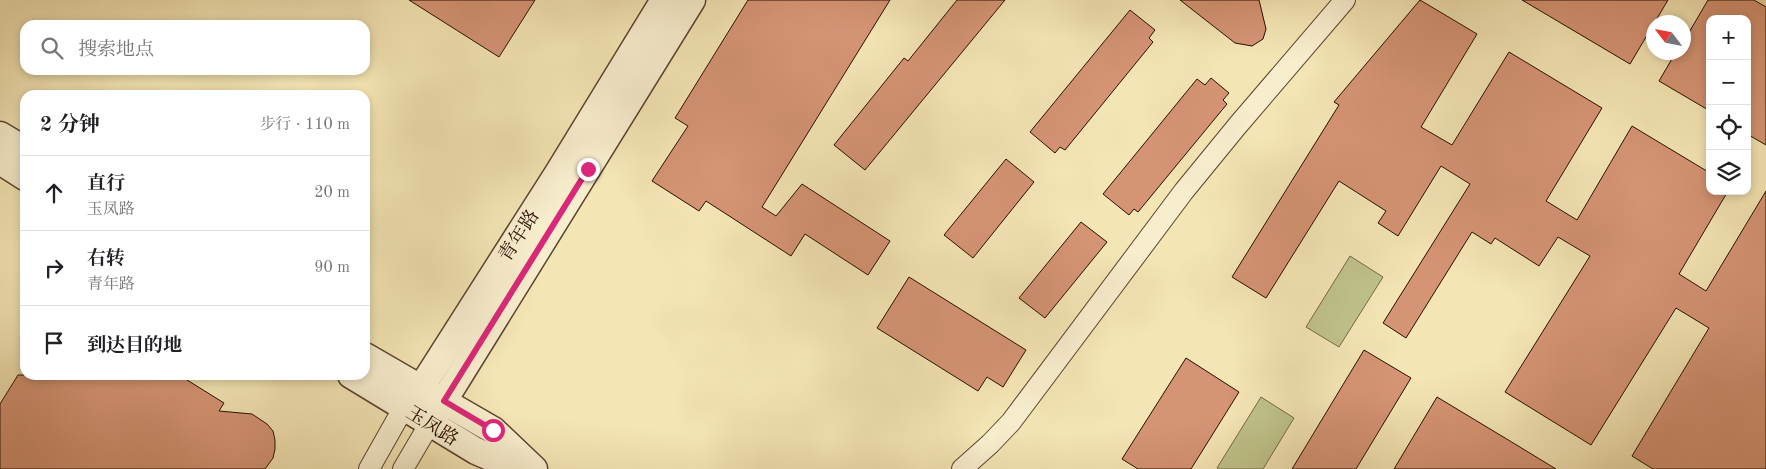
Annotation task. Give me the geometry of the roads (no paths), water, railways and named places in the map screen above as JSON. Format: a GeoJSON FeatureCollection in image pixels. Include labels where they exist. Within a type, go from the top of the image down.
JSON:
{"type":"FeatureCollection","features":[{"type":"Feature","properties":{"kind":"street","name":"青年路"},"geometry":{"type":"LineString","coordinates":[[369,469],[412,397],[558,173],[664,0]]}},
{"type":"Feature","properties":{"kind":"street","name":"青年路"},"geometry":{"type":"LineString","coordinates":[[403,469],[692,0]]}},
{"type":"Feature","properties":{"kind":"street"},"geometry":{"type":"LineString","coordinates":[[962,469],[1011,422],[1184,191],[1345,0]]}},
{"type":"Feature","properties":{"kind":"street"},"geometry":{"type":"LineString","coordinates":[[0,135],[20,147]]}},
{"type":"Feature","properties":{"kind":"street"},"geometry":{"type":"LineString","coordinates":[[0,161],[20,174]]}},
{"type":"Feature","properties":{"kind":"street","name":"玉凤路"},"geometry":{"type":"LineString","coordinates":[[370,360],[412,397],[430,423],[476,451],[517,469]]}},
{"type":"Feature","properties":{"kind":"street","name":"玉凤路"},"geometry":{"type":"LineString","coordinates":[[365,380],[412,397],[444,401],[493,430],[534,469]]}}]}
